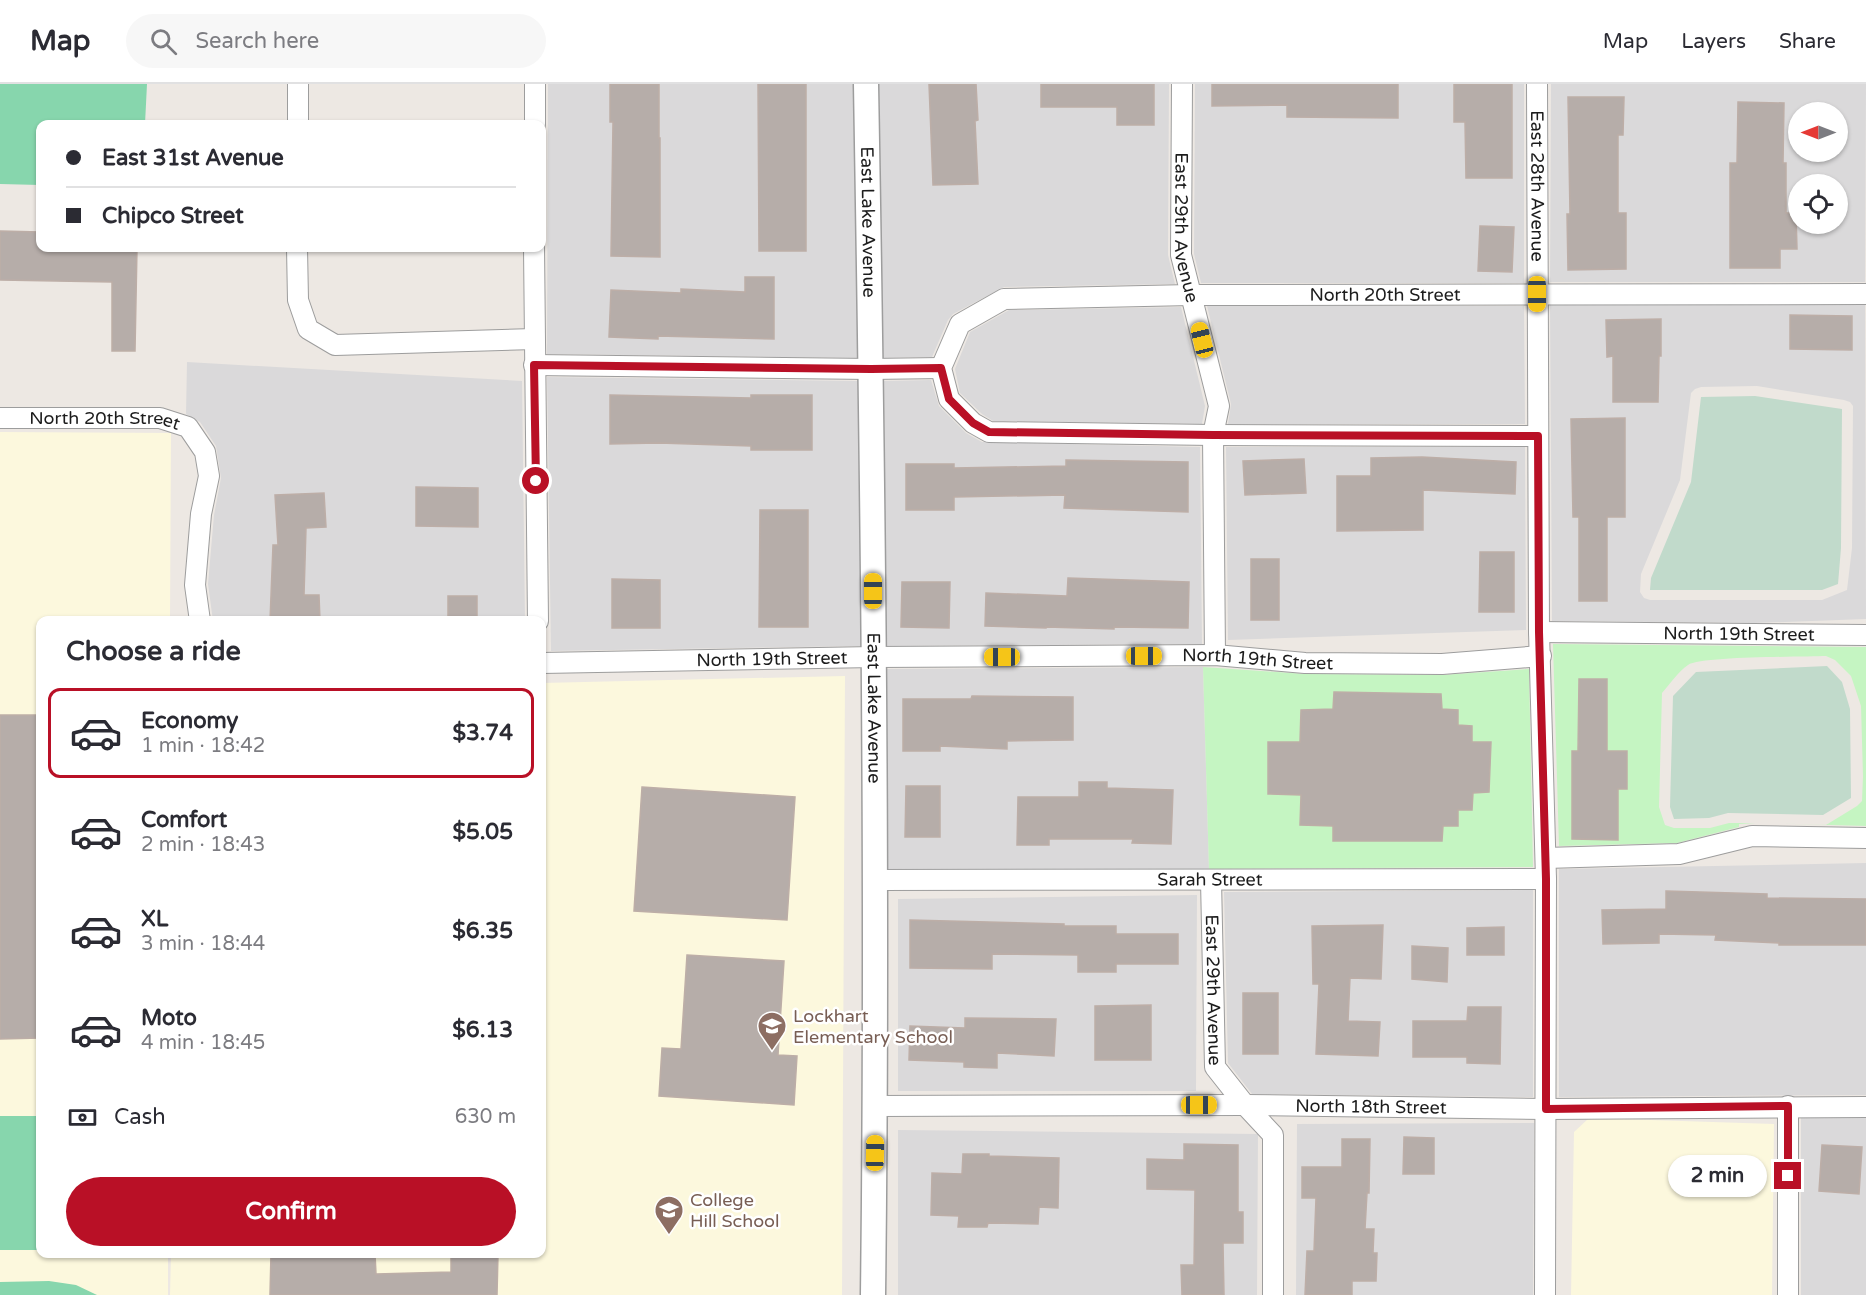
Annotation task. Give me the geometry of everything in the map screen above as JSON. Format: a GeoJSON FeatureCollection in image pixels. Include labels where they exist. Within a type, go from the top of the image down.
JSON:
{"type":"FeatureCollection","features":[{"type":"Feature","properties":{"kind":"street"},"geometry":{"type":"LineString","coordinates":[[298,84],[298,120]]}},
{"type":"Feature","properties":{"kind":"street"},"geometry":{"type":"LineString","coordinates":[[535,84],[535,120]]}},
{"type":"Feature","properties":{"kind":"street","name":"East Lake Avenue"},"geometry":{"type":"LineString","coordinates":[[866,84],[871,369],[876,1106],[873,1295]]}},
{"type":"Feature","properties":{"kind":"street","name":"East 29th Avenue"},"geometry":{"type":"LineString","coordinates":[[1182,84],[1180,255],[1219,406],[1213,435],[1215,655]]}},
{"type":"Feature","properties":{"kind":"street","name":"East 28th Avenue"},"geometry":{"type":"LineString","coordinates":[[1537,84],[1539,632],[1546,858],[1545,1295]]}},
{"type":"Feature","properties":{"kind":"street"},"geometry":{"type":"LineString","coordinates":[[297,252],[298,300],[308,329],[335,345],[534,339]]}},
{"type":"Feature","properties":{"kind":"street"},"geometry":{"type":"LineString","coordinates":[[534,252],[538,616]]}},
{"type":"Feature","properties":{"kind":"street","name":"North 20th Street"},"geometry":{"type":"LineString","coordinates":[[941,368],[960,324],[1004,299],[1191,295],[1866,294]]}},
{"type":"Feature","properties":{"kind":"street"},"geometry":{"type":"LineString","coordinates":[[534,365],[941,368],[949,399],[973,423],[989,432],[1538,436]]}},
{"type":"Feature","properties":{"kind":"street","name":"North 20th Street"},"geometry":{"type":"LineString","coordinates":[[0,418],[160,418],[188,428],[205,452],[209,476],[201,514],[195,585],[199,616]]}},
{"type":"Feature","properties":{"kind":"street","name":"North 19th Street"},"geometry":{"type":"LineString","coordinates":[[1539,632],[1866,635]]}},
{"type":"Feature","properties":{"kind":"street","name":"North 19th Street"},"geometry":{"type":"LineString","coordinates":[[546,663],[873,657],[1215,655],[1305,663],[1431,664],[1541,656]]}},
{"type":"Feature","properties":{"kind":"street"},"geometry":{"type":"LineString","coordinates":[[1546,858],[1679,854],[1752,836],[1866,838]]}},
{"type":"Feature","properties":{"kind":"street","name":"Sarah Street"},"geometry":{"type":"LineString","coordinates":[[874,880],[1546,879]]}},
{"type":"Feature","properties":{"kind":"street","name":"East 29th Avenue"},"geometry":{"type":"LineString","coordinates":[[1210,880],[1215,1067],[1245,1105],[1273,1135],[1273,1295]]}},
{"type":"Feature","properties":{"kind":"street","name":"North 18th Street"},"geometry":{"type":"LineString","coordinates":[[876,1106],[1245,1105],[1546,1109],[1866,1107]]}},
{"type":"Feature","properties":{"kind":"street"},"geometry":{"type":"LineString","coordinates":[[1788,1106],[1788,1295]]}},
{"type":"Feature","properties":{"kind":"shaded area"},"geometry":{"type":"Polygon","coordinates":[[[548,84],[853,84],[858,358],[547,354],[548,84]]]}},
{"type":"Feature","properties":{"kind":"shaded area"},"geometry":{"type":"Polygon","coordinates":[[[879,84],[1169,84],[1168,255],[1175,284],[1004,287],[953,314],[948,320],[932,357],[883,358],[879,84]]]}},
{"type":"Feature","properties":{"kind":"shaded area"},"geometry":{"type":"Polygon","coordinates":[[[1195,84],[1524,84],[1524,283],[1201,283],[1194,254],[1195,84]]]}},
{"type":"Feature","properties":{"kind":"shaded area"},"geometry":{"type":"Polygon","coordinates":[[[1551,84],[1866,84],[1865,282],[1550,282],[1551,84]]]}},
{"type":"Feature","properties":{"kind":"shaded area"},"geometry":{"type":"Polygon","coordinates":[[[1550,305],[1865,305],[1866,619],[1754,623],[1552,621],[1550,305]],[[1757,386],[1695,389],[1691,393],[1680,480],[1641,574],[1640,592],[1644,598],[1650,600],[1822,600],[1847,590],[1852,548],[1853,406],[1844,400],[1757,386]]]}},
{"type":"Feature","properties":{"kind":"shaded area"},"geometry":{"type":"Polygon","coordinates":[[[1207,306],[1524,306],[1525,424],[1228,424],[1231,404],[1207,306]]]}},
{"type":"Feature","properties":{"kind":"shaded area"},"geometry":{"type":"Polygon","coordinates":[[[1181,307],[1205,406],[1202,424],[993,421],[960,393],[955,369],[970,332],[1009,310],[1181,307]]]}},
{"type":"Feature","properties":{"kind":"shaded area"},"geometry":{"type":"Polygon","coordinates":[[[187,362],[522,381],[525,616],[212,616],[208,584],[214,515],[221,478],[216,446],[200,422],[186,414],[187,362]]]}},
{"type":"Feature","properties":{"kind":"shaded area"},"geometry":{"type":"Polygon","coordinates":[[[547,377],[858,381],[861,646],[551,651],[547,377]]]}},
{"type":"Feature","properties":{"kind":"shaded area"},"geometry":{"type":"Polygon","coordinates":[[[931,380],[939,406],[966,433],[982,442],[1200,447],[1202,644],[886,646],[884,381],[931,380]]]}},
{"type":"Feature","properties":{"kind":"shaded area"},"geometry":{"type":"Polygon","coordinates":[[[0,432],[171,433],[170,616],[36,616],[36,1258],[168,1258],[168,1295],[0,1295],[0,432]]]}},
{"type":"Feature","properties":{"kind":"shaded area"},"geometry":{"type":"Polygon","coordinates":[[[1226,447],[1525,447],[1526,630],[1228,640],[1226,447]]]}},
{"type":"Feature","properties":{"kind":"shaded area"},"geometry":{"type":"Polygon","coordinates":[[[1203,667],[1209,869],[887,869],[886,669],[1203,667]]]}},
{"type":"Feature","properties":{"kind":"shaded area"},"geometry":{"type":"Polygon","coordinates":[[[845,676],[842,1295],[170,1295],[171,1258],[546,1258],[546,683],[845,676]]]}},
{"type":"Feature","properties":{"kind":"shaded area"},"geometry":{"type":"Polygon","coordinates":[[[1866,863],[1866,1095],[1559,1097],[1559,869],[1866,863]]]}},
{"type":"Feature","properties":{"kind":"shaded area"},"geometry":{"type":"Polygon","coordinates":[[[1533,890],[1533,1097],[1252,1094],[1228,1063],[1224,892],[1533,890]]]}},
{"type":"Feature","properties":{"kind":"shaded area"},"geometry":{"type":"Polygon","coordinates":[[[1197,895],[1196,1091],[898,1091],[898,899],[1197,895]]]}},
{"type":"Feature","properties":{"kind":"shaded area"},"geometry":{"type":"Polygon","coordinates":[[[1589,1118],[1774,1124],[1772,1295],[1571,1295],[1574,1132],[1589,1118]]]}},
{"type":"Feature","properties":{"kind":"shaded area"},"geometry":{"type":"Polygon","coordinates":[[[1801,1118],[1866,1118],[1866,1295],[1801,1295],[1801,1118]]]}},
{"type":"Feature","properties":{"kind":"shaded area"},"geometry":{"type":"Polygon","coordinates":[[[1534,1123],[1533,1295],[1296,1295],[1297,1124],[1534,1123]]]}},
{"type":"Feature","properties":{"kind":"shaded area"},"geometry":{"type":"Polygon","coordinates":[[[898,1130],[1258,1134],[1257,1295],[898,1295],[898,1130]]]}},
{"type":"Feature","properties":{"kind":"green space"},"geometry":{"type":"Polygon","coordinates":[[[0,84],[147,84],[145,120],[36,120],[36,185],[0,184],[0,84]]]}},
{"type":"Feature","properties":{"kind":"green space"},"geometry":{"type":"Polygon","coordinates":[[[1755,396],[1842,409],[1841,548],[1838,584],[1822,590],[1650,590],[1651,578],[1691,482],[1701,397],[1755,396]]]}},
{"type":"Feature","properties":{"kind":"green space"},"geometry":{"type":"Polygon","coordinates":[[[1553,644],[1866,647],[1866,826],[1826,825],[1862,801],[1861,706],[1851,676],[1835,660],[1826,656],[1732,658],[1688,665],[1662,693],[1659,807],[1665,825],[1674,828],[1710,828],[1729,823],[1755,823],[1739,824],[1739,827],[1677,843],[1559,846],[1553,644]]]}},
{"type":"Feature","properties":{"kind":"green space"},"geometry":{"type":"Polygon","coordinates":[[[1827,666],[1842,682],[1850,709],[1851,798],[1823,815],[1728,813],[1709,818],[1674,819],[1670,807],[1673,696],[1696,672],[1827,666]]]}},
{"type":"Feature","properties":{"kind":"green space"},"geometry":{"type":"Polygon","coordinates":[[[1203,667],[1305,674],[1442,675],[1529,669],[1533,867],[1209,869],[1203,667]]]}},
{"type":"Feature","properties":{"kind":"green space"},"geometry":{"type":"Polygon","coordinates":[[[0,1116],[36,1116],[36,1250],[0,1250],[0,1116]]]}},
{"type":"Feature","properties":{"kind":"green space"},"geometry":{"type":"Polygon","coordinates":[[[49,1281],[76,1285],[97,1295],[0,1295],[0,1282],[49,1281]]]}},
{"type":"Feature","properties":{"kind":"building"},"geometry":{"type":"Polygon","coordinates":[[[610,84],[659,84],[660,257],[611,256],[613,122],[610,122],[610,84]]]}},
{"type":"Feature","properties":{"kind":"building"},"geometry":{"type":"Polygon","coordinates":[[[758,84],[806,84],[806,251],[759,251],[758,84]]]}},
{"type":"Feature","properties":{"kind":"building"},"geometry":{"type":"Polygon","coordinates":[[[929,84],[976,84],[978,184],[933,185],[929,84]]]}},
{"type":"Feature","properties":{"kind":"building"},"geometry":{"type":"Polygon","coordinates":[[[1041,84],[1154,84],[1154,125],[1117,125],[1117,107],[1041,107],[1041,84]]]}},
{"type":"Feature","properties":{"kind":"building"},"geometry":{"type":"Polygon","coordinates":[[[1212,84],[1398,84],[1398,118],[1287,117],[1287,105],[1212,106],[1212,84]]]}},
{"type":"Feature","properties":{"kind":"building"},"geometry":{"type":"Polygon","coordinates":[[[1454,84],[1512,84],[1512,178],[1466,178],[1465,122],[1454,122],[1454,84]]]}},
{"type":"Feature","properties":{"kind":"building"},"geometry":{"type":"Polygon","coordinates":[[[1568,97],[1624,97],[1623,135],[1618,135],[1618,213],[1626,213],[1626,269],[1568,270],[1567,214],[1570,214],[1568,97]]]}},
{"type":"Feature","properties":{"kind":"building"},"geometry":{"type":"Polygon","coordinates":[[[1738,102],[1784,103],[1783,163],[1786,163],[1786,213],[1788,213],[1788,234],[1797,234],[1797,249],[1780,249],[1780,268],[1730,268],[1730,163],[1737,163],[1738,102]]]}},
{"type":"Feature","properties":{"kind":"building"},"geometry":{"type":"Polygon","coordinates":[[[1480,226],[1514,227],[1512,272],[1478,271],[1480,226]]]}},
{"type":"Feature","properties":{"kind":"building"},"geometry":{"type":"Polygon","coordinates":[[[0,231],[36,232],[36,252],[137,252],[135,351],[112,351],[112,282],[0,280],[0,231]]]}},
{"type":"Feature","properties":{"kind":"building"},"geometry":{"type":"Polygon","coordinates":[[[745,277],[774,277],[774,339],[609,337],[611,290],[681,293],[681,289],[745,292],[745,277]]]}},
{"type":"Feature","properties":{"kind":"building"},"geometry":{"type":"Polygon","coordinates":[[[1790,315],[1852,316],[1852,350],[1790,349],[1790,315]]]}},
{"type":"Feature","properties":{"kind":"building"},"geometry":{"type":"Polygon","coordinates":[[[1661,319],[1658,402],[1613,402],[1613,356],[1607,357],[1606,320],[1661,319]]]}},
{"type":"Feature","properties":{"kind":"building"},"geometry":{"type":"Polygon","coordinates":[[[610,395],[751,398],[751,395],[812,395],[812,450],[751,450],[751,446],[659,443],[610,444],[610,395]]]}},
{"type":"Feature","properties":{"kind":"building"},"geometry":{"type":"Polygon","coordinates":[[[1625,418],[1625,517],[1607,517],[1607,601],[1579,601],[1579,517],[1573,517],[1571,419],[1625,418]]]}},
{"type":"Feature","properties":{"kind":"building"},"geometry":{"type":"Polygon","coordinates":[[[1422,457],[1516,462],[1515,494],[1423,490],[1423,530],[1337,531],[1337,476],[1371,476],[1371,458],[1422,457]]]}},
{"type":"Feature","properties":{"kind":"building"},"geometry":{"type":"Polygon","coordinates":[[[1304,459],[1306,493],[1245,495],[1243,461],[1304,459]]]}},
{"type":"Feature","properties":{"kind":"building"},"geometry":{"type":"Polygon","coordinates":[[[1066,460],[1188,462],[1188,512],[1064,508],[1065,495],[954,497],[954,510],[906,510],[906,464],[954,464],[954,468],[1066,466],[1066,460]]]}},
{"type":"Feature","properties":{"kind":"building"},"geometry":{"type":"Polygon","coordinates":[[[416,487],[478,488],[478,527],[416,526],[416,487]]]}},
{"type":"Feature","properties":{"kind":"building"},"geometry":{"type":"Polygon","coordinates":[[[324,493],[326,527],[306,528],[304,595],[319,595],[320,616],[270,616],[273,545],[278,545],[275,495],[324,493]]]}},
{"type":"Feature","properties":{"kind":"building"},"geometry":{"type":"Polygon","coordinates":[[[760,510],[808,510],[808,627],[759,627],[760,510]]]}},
{"type":"Feature","properties":{"kind":"building"},"geometry":{"type":"Polygon","coordinates":[[[1480,552],[1514,552],[1514,612],[1479,612],[1480,552]]]}},
{"type":"Feature","properties":{"kind":"building"},"geometry":{"type":"Polygon","coordinates":[[[1251,559],[1279,559],[1279,620],[1251,620],[1251,559]]]}},
{"type":"Feature","properties":{"kind":"building"},"geometry":{"type":"Polygon","coordinates":[[[1068,578],[1189,582],[1188,628],[985,626],[986,593],[1067,596],[1068,578]]]}},
{"type":"Feature","properties":{"kind":"building"},"geometry":{"type":"Polygon","coordinates":[[[612,579],[660,580],[660,628],[612,628],[612,579]]]}},
{"type":"Feature","properties":{"kind":"building"},"geometry":{"type":"Polygon","coordinates":[[[902,582],[950,582],[949,628],[901,627],[902,582]]]}},
{"type":"Feature","properties":{"kind":"building"},"geometry":{"type":"Polygon","coordinates":[[[448,596],[477,596],[477,616],[448,616],[448,596]]]}},
{"type":"Feature","properties":{"kind":"building"},"geometry":{"type":"Polygon","coordinates":[[[1579,679],[1607,679],[1607,751],[1627,751],[1627,789],[1618,789],[1618,840],[1572,839],[1572,751],[1578,751],[1579,679]]]}},
{"type":"Feature","properties":{"kind":"building"},"geometry":{"type":"Polygon","coordinates":[[[1334,692],[1441,694],[1442,709],[1458,710],[1458,725],[1472,726],[1472,742],[1491,742],[1489,792],[1473,793],[1472,810],[1458,810],[1458,826],[1443,826],[1442,841],[1333,841],[1333,826],[1300,825],[1301,795],[1268,794],[1268,742],[1300,742],[1301,710],[1333,709],[1334,692]]]}},
{"type":"Feature","properties":{"kind":"building"},"geometry":{"type":"Polygon","coordinates":[[[972,696],[1073,697],[1073,740],[1007,741],[1007,749],[940,746],[940,751],[903,751],[903,699],[971,699],[972,696]]]}},
{"type":"Feature","properties":{"kind":"building"},"geometry":{"type":"Polygon","coordinates":[[[0,715],[36,715],[36,1038],[0,1039],[0,715]]]}},
{"type":"Feature","properties":{"kind":"building"},"geometry":{"type":"Polygon","coordinates":[[[1079,782],[1107,782],[1107,788],[1173,790],[1171,844],[1132,843],[1133,839],[1049,839],[1049,845],[1017,845],[1018,797],[1079,797],[1079,782]]]}},
{"type":"Feature","properties":{"kind":"building"},"geometry":{"type":"Polygon","coordinates":[[[906,786],[940,786],[940,837],[905,837],[906,786]]]}},
{"type":"Feature","properties":{"kind":"building"},"geometry":{"type":"Polygon","coordinates":[[[642,787],[795,797],[787,920],[634,911],[642,787]]]}},
{"type":"Feature","properties":{"kind":"building"},"geometry":{"type":"Polygon","coordinates":[[[1666,891],[1767,894],[1767,898],[1866,899],[1866,945],[1779,945],[1779,943],[1715,940],[1716,935],[1659,934],[1659,943],[1603,944],[1602,910],[1666,909],[1666,891]]]}},
{"type":"Feature","properties":{"kind":"building"},"geometry":{"type":"Polygon","coordinates":[[[910,920],[1116,926],[1116,934],[1178,934],[1178,964],[1116,964],[1116,972],[1078,972],[1078,955],[992,954],[992,969],[910,968],[910,920]]]}},
{"type":"Feature","properties":{"kind":"building"},"geometry":{"type":"Polygon","coordinates":[[[1383,925],[1381,979],[1350,978],[1348,1021],[1380,1022],[1378,1056],[1316,1054],[1319,984],[1313,984],[1312,926],[1383,925]]]}},
{"type":"Feature","properties":{"kind":"building"},"geometry":{"type":"Polygon","coordinates":[[[1504,927],[1504,955],[1467,955],[1467,928],[1504,927]]]}},
{"type":"Feature","properties":{"kind":"building"},"geometry":{"type":"Polygon","coordinates":[[[1412,946],[1448,948],[1447,982],[1412,979],[1412,946]]]}},
{"type":"Feature","properties":{"kind":"building"},"geometry":{"type":"Polygon","coordinates":[[[687,955],[784,961],[778,1055],[797,1056],[794,1105],[659,1096],[662,1048],[681,1049],[687,955]]]}},
{"type":"Feature","properties":{"kind":"building"},"geometry":{"type":"Polygon","coordinates":[[[1243,993],[1278,993],[1278,1054],[1243,1054],[1243,993]]]}},
{"type":"Feature","properties":{"kind":"building"},"geometry":{"type":"Polygon","coordinates":[[[1151,1005],[1151,1060],[1095,1060],[1095,1006],[1151,1005]]]}},
{"type":"Feature","properties":{"kind":"building"},"geometry":{"type":"Polygon","coordinates":[[[1468,1007],[1501,1007],[1500,1064],[1467,1063],[1467,1057],[1413,1057],[1413,1021],[1467,1021],[1468,1007]]]}},
{"type":"Feature","properties":{"kind":"building"},"geometry":{"type":"Polygon","coordinates":[[[965,1018],[1056,1019],[1054,1056],[997,1053],[997,1068],[964,1067],[964,1062],[909,1060],[910,1026],[965,1028],[965,1018]]]}},
{"type":"Feature","properties":{"kind":"building"},"geometry":{"type":"Polygon","coordinates":[[[1404,1137],[1434,1138],[1434,1174],[1403,1174],[1404,1137]]]}},
{"type":"Feature","properties":{"kind":"building"},"geometry":{"type":"Polygon","coordinates":[[[1342,1139],[1370,1139],[1369,1193],[1367,1193],[1365,1229],[1374,1229],[1373,1253],[1377,1253],[1376,1281],[1352,1281],[1352,1295],[1305,1295],[1307,1251],[1314,1251],[1316,1198],[1302,1198],[1302,1167],[1342,1167],[1342,1139]]]}},
{"type":"Feature","properties":{"kind":"building"},"geometry":{"type":"Polygon","coordinates":[[[1184,1144],[1238,1145],[1238,1212],[1243,1212],[1243,1243],[1223,1243],[1224,1295],[1182,1295],[1181,1265],[1194,1265],[1195,1190],[1147,1189],[1147,1159],[1184,1160],[1184,1144]]]}},
{"type":"Feature","properties":{"kind":"building"},"geometry":{"type":"Polygon","coordinates":[[[1822,1145],[1862,1147],[1859,1194],[1819,1191],[1822,1145]]]}},
{"type":"Feature","properties":{"kind":"building"},"geometry":{"type":"Polygon","coordinates":[[[963,1154],[1059,1158],[1058,1208],[1039,1207],[1038,1224],[988,1223],[987,1227],[958,1227],[959,1216],[931,1215],[932,1173],[962,1174],[963,1154]]]}},
{"type":"Feature","properties":{"kind":"building"},"geometry":{"type":"Polygon","coordinates":[[[271,1258],[375,1258],[376,1274],[451,1272],[451,1258],[498,1258],[497,1295],[270,1295],[271,1258]]]}},
{"type":"Feature","properties":{"kind":"place","name":"Lockhart Elementary School"},"geometry":{"type":"Point","coordinates":[772,1052]}},
{"type":"Feature","properties":{"kind":"place","name":"College Hill School"},"geometry":{"type":"Point","coordinates":[669,1236]}},
{"type":"Feature","properties":{"kind":"route"},"geometry":{"type":"LineString","coordinates":[[536,481],[534,365],[941,368],[949,399],[973,423],[989,432],[1538,436],[1539,632],[1546,879],[1546,1109],[1788,1106],[1788,1176]]}}]}
